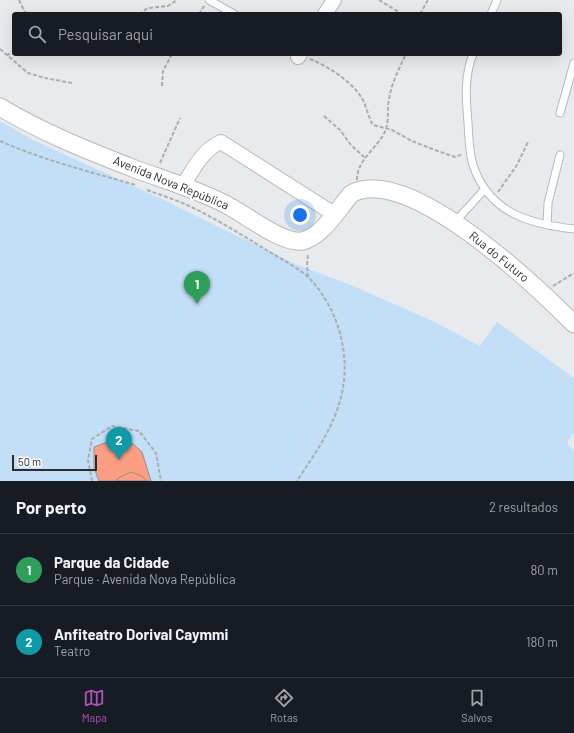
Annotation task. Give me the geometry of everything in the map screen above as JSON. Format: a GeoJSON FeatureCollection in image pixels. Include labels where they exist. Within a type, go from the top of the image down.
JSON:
{"type":"FeatureCollection","features":[{"type":"Feature","properties":{"kind":"street"},"geometry":{"type":"LineString","coordinates":[[326,12],[334,0]]}},
{"type":"Feature","properties":{"kind":"street","name":"Avenida Nova República"},"geometry":{"type":"LineString","coordinates":[[0,107],[27,123],[149,182],[183,185],[222,202],[282,237],[293,241],[301,241],[314,236]]}},
{"type":"Feature","properties":{"kind":"street"},"geometry":{"type":"LineString","coordinates":[[183,185],[205,152],[221,142],[334,214]]}},
{"type":"Feature","properties":{"kind":"street","name":"Rua do Futuro"},"geometry":{"type":"LineString","coordinates":[[357,191],[374,189],[399,194],[432,208],[455,222],[507,262],[574,324]]}},
{"type":"Feature","properties":{"kind":"street"},"geometry":{"type":"LineString","coordinates":[[314,236],[351,194],[357,191]]}},
{"type":"Feature","properties":{"kind":"lane"},"geometry":{"type":"LineString","coordinates":[[209,0],[230,12]]}},
{"type":"Feature","properties":{"kind":"lane"},"geometry":{"type":"LineString","coordinates":[[492,12],[497,0]]}},
{"type":"Feature","properties":{"kind":"lane"},"geometry":{"type":"LineString","coordinates":[[472,56],[468,69],[467,86],[467,113],[470,151],[473,164],[484,190],[505,210],[516,216],[529,221],[574,229]]}},
{"type":"Feature","properties":{"kind":"lane"},"geometry":{"type":"LineString","coordinates":[[560,113],[574,63]]}},
{"type":"Feature","properties":{"kind":"lane"},"geometry":{"type":"LineString","coordinates":[[547,225],[548,203],[560,155]]}},
{"type":"Feature","properties":{"kind":"lane"},"geometry":{"type":"LineString","coordinates":[[455,222],[484,190]]}},
{"type":"Feature","properties":{"kind":"path"},"geometry":{"type":"LineString","coordinates":[[19,0],[25,12]]}},
{"type":"Feature","properties":{"kind":"path"},"geometry":{"type":"LineString","coordinates":[[142,12],[148,8],[168,6],[177,0]]}},
{"type":"Feature","properties":{"kind":"path"},"geometry":{"type":"LineString","coordinates":[[379,0],[399,12]]}},
{"type":"Feature","properties":{"kind":"path"},"geometry":{"type":"LineString","coordinates":[[421,12],[428,0]]}},
{"type":"Feature","properties":{"kind":"path"},"geometry":{"type":"LineString","coordinates":[[0,49],[28,73],[72,83]]}},
{"type":"Feature","properties":{"kind":"path"},"geometry":{"type":"LineString","coordinates":[[6,55],[12,54]]}},
{"type":"Feature","properties":{"kind":"path"},"geometry":{"type":"LineString","coordinates":[[162,86],[163,71],[171,56]]}},
{"type":"Feature","properties":{"kind":"path"},"geometry":{"type":"LineString","coordinates":[[301,56],[318,63],[342,78],[354,88],[363,101],[373,125],[386,128],[412,141],[455,157],[470,151]]}},
{"type":"Feature","properties":{"kind":"path"},"geometry":{"type":"LineString","coordinates":[[357,191],[357,176],[365,158],[381,138],[386,128],[389,98],[405,56]]}},
{"type":"Feature","properties":{"kind":"path"},"geometry":{"type":"LineString","coordinates":[[324,116],[340,130],[351,145],[365,158]]}},
{"type":"Feature","properties":{"kind":"path"},"geometry":{"type":"LineString","coordinates":[[180,118],[165,152],[149,182],[186,205],[276,255],[308,277],[324,296],[336,320],[344,351],[344,382],[340,404],[330,429],[297,481]]}},
{"type":"Feature","properties":{"kind":"path"},"geometry":{"type":"LineString","coordinates":[[0,141],[73,167],[139,186]]}},
{"type":"Feature","properties":{"kind":"path"},"geometry":{"type":"LineString","coordinates":[[492,199],[517,165],[528,142]]}},
{"type":"Feature","properties":{"kind":"path"},"geometry":{"type":"LineString","coordinates":[[308,277],[308,253],[314,236]]}},
{"type":"Feature","properties":{"kind":"path"},"geometry":{"type":"LineString","coordinates":[[544,295],[554,286],[574,273]]}},
{"type":"Feature","properties":{"kind":"path"},"geometry":{"type":"LineString","coordinates":[[92,481],[88,460],[92,439],[112,426],[138,431],[156,453],[161,481]]}},
{"type":"Feature","properties":{"kind":"shaded area"},"geometry":{"type":"Polygon","coordinates":[[[0,121],[33,140],[164,200],[293,263],[353,286],[435,322],[480,346],[497,322],[574,378],[574,433],[567,443],[574,451],[574,481],[0,481],[0,121]]]}},
{"type":"Feature","properties":{"kind":"building"},"geometry":{"type":"Polygon","coordinates":[[[124,436],[142,452],[151,481],[99,481],[94,468],[94,447],[124,436]]]}},
{"type":"Feature","properties":{"kind":"building"},"geometry":{"type":"Polygon","coordinates":[[[131,472],[142,476],[146,481],[115,481],[120,477],[131,472]]]}},
{"type":"Feature","properties":{"kind":"place","name":"Parque da Cidade"},"geometry":{"type":"Point","coordinates":[197,304]}},
{"type":"Feature","properties":{"kind":"place","name":"Anfiteatro Dorival Caymmi"},"geometry":{"type":"Point","coordinates":[119,460]}}]}
